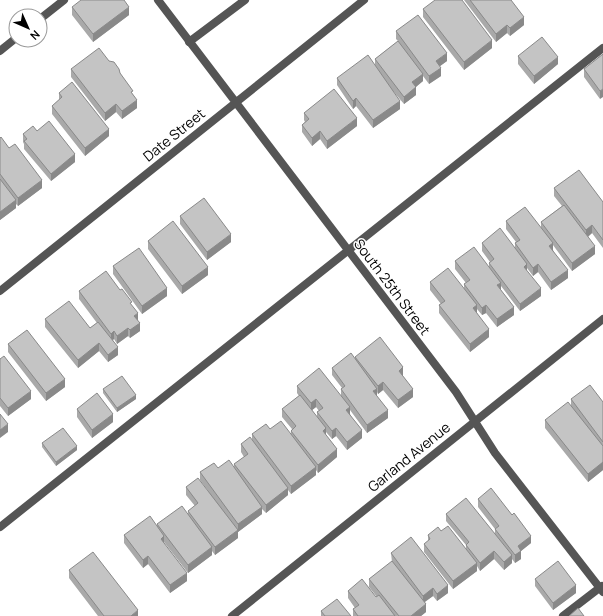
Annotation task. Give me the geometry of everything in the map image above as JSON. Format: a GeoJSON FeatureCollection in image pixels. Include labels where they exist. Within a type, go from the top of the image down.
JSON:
{"type":"FeatureCollection","features":[{"type":"Feature","properties":{"kind":"street"},"geometry":{"type":"LineString","coordinates":[[48,13],[64,0]]}},
{"type":"Feature","properties":{"kind":"street","name":"South 25th Street"},"geometry":{"type":"LineString","coordinates":[[158,0],[456,392],[495,453],[602,588]]}},
{"type":"Feature","properties":{"kind":"street"},"geometry":{"type":"LineString","coordinates":[[189,42],[244,0]]}},
{"type":"Feature","properties":{"kind":"street","name":"Date Street"},"geometry":{"type":"LineString","coordinates":[[0,291],[364,0]]}},
{"type":"Feature","properties":{"kind":"street"},"geometry":{"type":"LineString","coordinates":[[0,51],[8,44]]}},
{"type":"Feature","properties":{"kind":"street"},"geometry":{"type":"LineString","coordinates":[[0,528],[603,48]]}},
{"type":"Feature","properties":{"kind":"street","name":"Garland Avenue"},"geometry":{"type":"LineString","coordinates":[[233,616],[474,421],[603,319]]}},
{"type":"Feature","properties":{"kind":"street"},"geometry":{"type":"LineString","coordinates":[[563,616],[602,588]]}},
{"type":"Feature","properties":{"kind":"building"},"geometry":{"type":"Polygon","coordinates":[[[81,0],[124,0],[129,7],[93,34],[72,7],[81,0]]]}},
{"type":"Feature","properties":{"kind":"building"},"geometry":{"type":"Polygon","coordinates":[[[435,0],[462,0],[492,40],[464,62],[423,9],[435,0]]]}},
{"type":"Feature","properties":{"kind":"building"},"geometry":{"type":"Polygon","coordinates":[[[470,0],[511,0],[524,17],[510,28],[507,25],[496,34],[470,0]]]}},
{"type":"Feature","properties":{"kind":"building"},"geometry":{"type":"Polygon","coordinates":[[[418,15],[447,53],[436,61],[441,68],[429,76],[396,31],[418,15]]]}},
{"type":"Feature","properties":{"kind":"building"},"geometry":{"type":"Polygon","coordinates":[[[542,37],[558,57],[534,76],[518,56],[542,37]]]}},
{"type":"Feature","properties":{"kind":"building"},"geometry":{"type":"Polygon","coordinates":[[[398,41],[423,74],[412,82],[416,87],[404,97],[375,59],[398,41]]]}},
{"type":"Feature","properties":{"kind":"building"},"geometry":{"type":"Polygon","coordinates":[[[99,48],[109,61],[114,62],[133,91],[131,92],[137,100],[122,111],[116,104],[105,113],[71,69],[99,48]]]}},
{"type":"Feature","properties":{"kind":"building"},"geometry":{"type":"Polygon","coordinates":[[[603,54],[603,89],[600,91],[584,69],[603,54]]]}},
{"type":"Feature","properties":{"kind":"building"},"geometry":{"type":"Polygon","coordinates":[[[368,55],[400,101],[373,120],[356,98],[353,101],[337,78],[368,55]]]}},
{"type":"Feature","properties":{"kind":"building"},"geometry":{"type":"Polygon","coordinates":[[[72,82],[109,129],[85,148],[52,106],[62,97],[59,93],[72,82]]]}},
{"type":"Feature","properties":{"kind":"building"},"geometry":{"type":"Polygon","coordinates":[[[334,89],[357,118],[327,141],[320,131],[312,138],[302,125],[309,119],[304,113],[334,89]]]}},
{"type":"Feature","properties":{"kind":"building"},"geometry":{"type":"Polygon","coordinates":[[[49,121],[75,154],[51,174],[24,141],[27,139],[23,134],[33,126],[37,131],[49,121]]]}},
{"type":"Feature","properties":{"kind":"building"},"geometry":{"type":"Polygon","coordinates":[[[1,137],[9,148],[15,144],[42,180],[18,198],[0,174],[1,137]]]}},
{"type":"Feature","properties":{"kind":"building"},"geometry":{"type":"Polygon","coordinates":[[[579,170],[603,202],[603,240],[592,225],[586,230],[554,188],[579,170]]]}},
{"type":"Feature","properties":{"kind":"building"},"geometry":{"type":"Polygon","coordinates":[[[0,179],[16,200],[0,212],[0,179]]]}},
{"type":"Feature","properties":{"kind":"building"},"geometry":{"type":"Polygon","coordinates":[[[204,198],[231,234],[207,252],[180,216],[204,198]]]}},
{"type":"Feature","properties":{"kind":"building"},"geometry":{"type":"Polygon","coordinates":[[[564,205],[595,246],[572,263],[541,222],[564,205]]]}},
{"type":"Feature","properties":{"kind":"building"},"geometry":{"type":"Polygon","coordinates":[[[525,207],[553,243],[549,246],[568,270],[551,282],[538,264],[533,268],[515,243],[520,240],[506,221],[525,207]]]}},
{"type":"Feature","properties":{"kind":"building"},"geometry":{"type":"Polygon","coordinates":[[[173,221],[208,267],[182,286],[148,241],[173,221]]]}},
{"type":"Feature","properties":{"kind":"building"},"geometry":{"type":"Polygon","coordinates":[[[500,228],[527,264],[524,267],[541,288],[520,304],[489,263],[494,259],[482,243],[500,228]]]}},
{"type":"Feature","properties":{"kind":"building"},"geometry":{"type":"Polygon","coordinates":[[[474,247],[501,283],[497,285],[514,307],[497,319],[486,305],[482,308],[464,284],[470,280],[455,261],[474,247]]]}},
{"type":"Feature","properties":{"kind":"building"},"geometry":{"type":"Polygon","coordinates":[[[139,248],[167,288],[142,306],[113,266],[139,248]]]}},
{"type":"Feature","properties":{"kind":"building"},"geometry":{"type":"Polygon","coordinates":[[[448,268],[477,305],[473,308],[489,329],[470,344],[439,305],[445,301],[430,282],[448,268]]]}},
{"type":"Feature","properties":{"kind":"building"},"geometry":{"type":"Polygon","coordinates":[[[106,271],[120,290],[122,289],[132,302],[130,303],[138,313],[134,316],[140,323],[130,330],[128,328],[117,336],[114,331],[111,334],[79,291],[106,271]]]}},
{"type":"Feature","properties":{"kind":"building"},"geometry":{"type":"Polygon","coordinates":[[[69,301],[90,328],[98,322],[118,347],[108,355],[99,343],[78,360],[45,319],[69,301]]]}},
{"type":"Feature","properties":{"kind":"building"},"geometry":{"type":"Polygon","coordinates":[[[27,330],[65,379],[46,393],[8,344],[27,330]]]}},
{"type":"Feature","properties":{"kind":"building"},"geometry":{"type":"Polygon","coordinates":[[[380,337],[403,367],[399,371],[413,389],[398,400],[383,382],[378,386],[355,357],[380,337]]]}},
{"type":"Feature","properties":{"kind":"building"},"geometry":{"type":"Polygon","coordinates":[[[351,353],[377,389],[373,391],[388,410],[367,425],[341,389],[345,386],[332,368],[351,353]]]}},
{"type":"Feature","properties":{"kind":"building"},"geometry":{"type":"Polygon","coordinates":[[[4,356],[31,391],[8,408],[0,398],[0,359],[4,356]]]}},
{"type":"Feature","properties":{"kind":"building"},"geometry":{"type":"Polygon","coordinates":[[[319,368],[350,407],[346,410],[362,430],[347,442],[336,428],[332,431],[317,412],[323,408],[316,399],[311,403],[297,386],[319,368]]]}},
{"type":"Feature","properties":{"kind":"building"},"geometry":{"type":"Polygon","coordinates":[[[122,376],[136,395],[117,408],[103,389],[122,376]]]}},
{"type":"Feature","properties":{"kind":"building"},"geometry":{"type":"Polygon","coordinates":[[[590,385],[603,402],[603,442],[571,399],[590,385]]]}},
{"type":"Feature","properties":{"kind":"building"},"geometry":{"type":"Polygon","coordinates":[[[97,393],[113,414],[92,430],[77,409],[97,393]]]}},
{"type":"Feature","properties":{"kind":"building"},"geometry":{"type":"Polygon","coordinates":[[[300,395],[326,428],[323,431],[337,449],[318,465],[291,431],[296,426],[282,409],[300,395]]]}},
{"type":"Feature","properties":{"kind":"building"},"geometry":{"type":"Polygon","coordinates":[[[568,402],[603,446],[603,462],[588,474],[545,420],[568,402]]]}},
{"type":"Feature","properties":{"kind":"building"},"geometry":{"type":"Polygon","coordinates":[[[0,414],[8,424],[0,430],[0,414]]]}},
{"type":"Feature","properties":{"kind":"building"},"geometry":{"type":"Polygon","coordinates":[[[281,421],[316,467],[291,486],[252,434],[266,424],[270,429],[281,421]]]}},
{"type":"Feature","properties":{"kind":"building"},"geometry":{"type":"Polygon","coordinates":[[[63,428],[77,446],[56,462],[42,443],[63,428]]]}},
{"type":"Feature","properties":{"kind":"building"},"geometry":{"type":"Polygon","coordinates":[[[250,437],[288,488],[266,505],[234,464],[248,454],[241,444],[250,437]]]}},
{"type":"Feature","properties":{"kind":"building"},"geometry":{"type":"Polygon","coordinates":[[[229,460],[262,507],[238,524],[200,472],[214,463],[218,468],[229,460]]]}},
{"type":"Feature","properties":{"kind":"building"},"geometry":{"type":"Polygon","coordinates":[[[198,478],[238,530],[215,547],[188,511],[198,503],[186,487],[198,478]]]}},
{"type":"Feature","properties":{"kind":"building"},"geometry":{"type":"Polygon","coordinates":[[[491,488],[512,515],[514,513],[531,536],[518,546],[521,551],[515,555],[495,529],[499,526],[478,499],[491,488]]]}},
{"type":"Feature","properties":{"kind":"building"},"geometry":{"type":"Polygon","coordinates":[[[466,498],[512,555],[504,562],[494,551],[480,563],[466,545],[469,542],[446,514],[466,498]]]}},
{"type":"Feature","properties":{"kind":"building"},"geometry":{"type":"Polygon","coordinates":[[[182,506],[212,547],[188,565],[157,524],[182,506]]]}},
{"type":"Feature","properties":{"kind":"building"},"geometry":{"type":"Polygon","coordinates":[[[150,516],[164,536],[161,539],[187,573],[170,585],[148,556],[143,560],[124,535],[150,516]]]}},
{"type":"Feature","properties":{"kind":"building"},"geometry":{"type":"Polygon","coordinates":[[[448,526],[477,563],[453,581],[424,544],[430,539],[428,535],[438,527],[441,531],[448,526]]]}},
{"type":"Feature","properties":{"kind":"building"},"geometry":{"type":"Polygon","coordinates":[[[411,537],[448,585],[437,594],[433,588],[423,596],[391,553],[411,537]]]}},
{"type":"Feature","properties":{"kind":"building"},"geometry":{"type":"Polygon","coordinates":[[[93,552],[138,610],[131,616],[104,616],[69,570],[93,552]]]}},
{"type":"Feature","properties":{"kind":"building"},"geometry":{"type":"Polygon","coordinates":[[[392,561],[426,604],[411,616],[399,616],[369,579],[392,561]]]}},
{"type":"Feature","properties":{"kind":"building"},"geometry":{"type":"Polygon","coordinates":[[[558,561],[576,585],[553,603],[535,579],[558,561]]]}},
{"type":"Feature","properties":{"kind":"building"},"geometry":{"type":"Polygon","coordinates":[[[362,579],[376,597],[379,595],[395,616],[358,616],[353,609],[359,605],[348,591],[362,579]]]}},
{"type":"Feature","properties":{"kind":"building"},"geometry":{"type":"Polygon","coordinates":[[[337,599],[351,616],[325,616],[321,611],[337,599]]]}},
{"type":"Feature","properties":{"kind":"building"},"geometry":{"type":"Polygon","coordinates":[[[578,608],[584,616],[569,616],[578,608]]]}}]}
